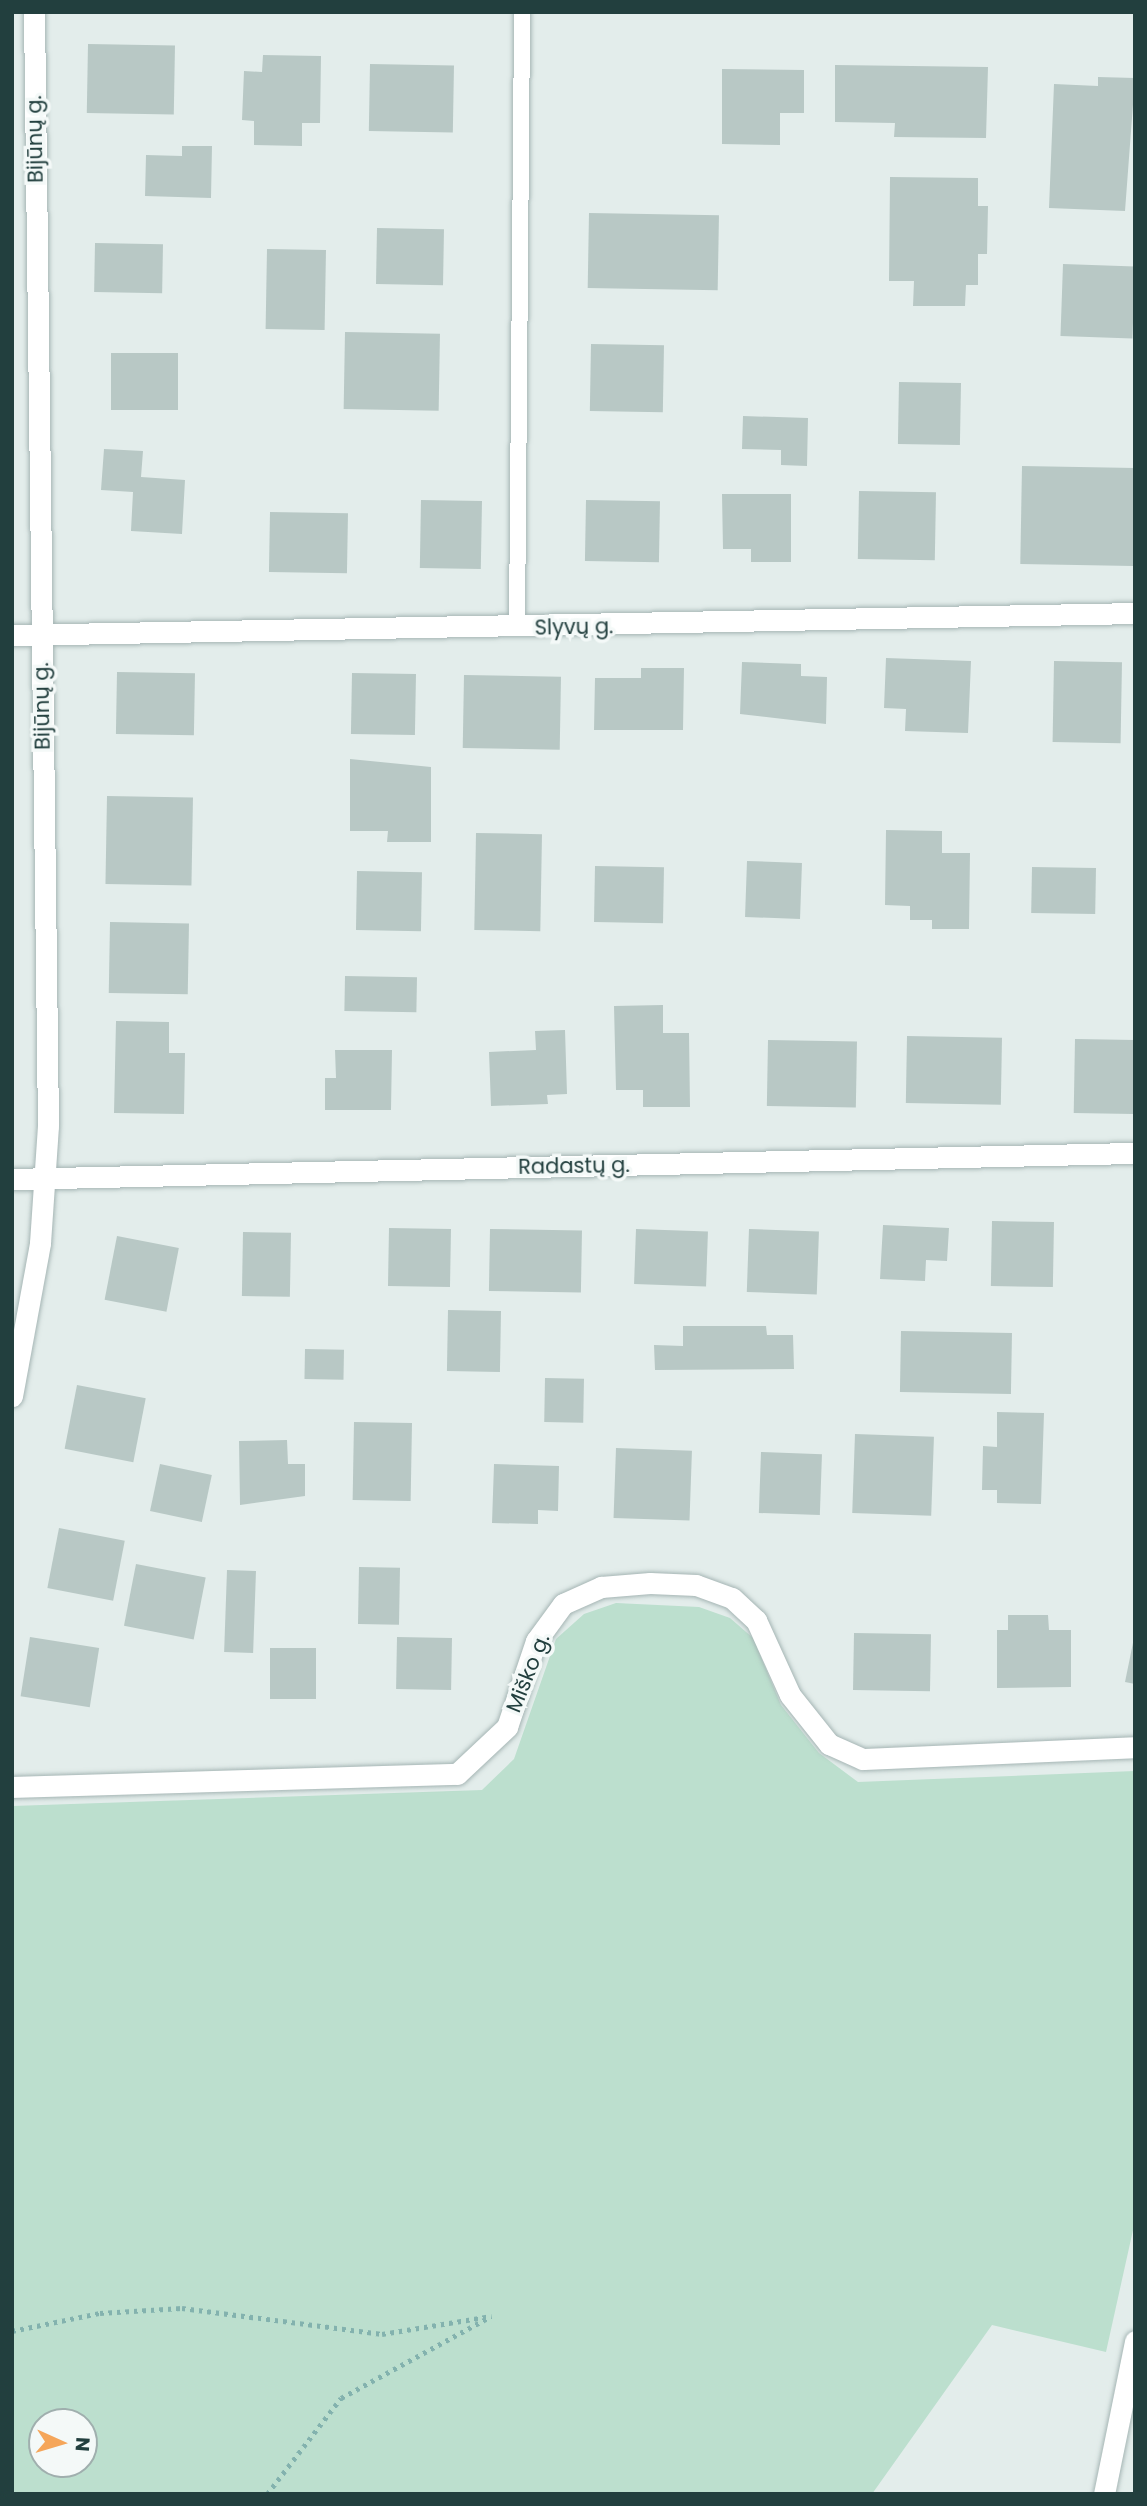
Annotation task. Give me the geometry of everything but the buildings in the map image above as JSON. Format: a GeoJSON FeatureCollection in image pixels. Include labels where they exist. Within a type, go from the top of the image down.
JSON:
{"type":"FeatureCollection","features":[{"type":"Feature","properties":{"kind":"street","name":"Bijūnų g."},"geometry":{"type":"LineString","coordinates":[[12,1396],[38,1256],[44,1179],[34,12]]}},
{"type":"Feature","properties":{"kind":"street","name":"Slyvų g."},"geometry":{"type":"LineString","coordinates":[[12,635],[517,628],[1135,612]]}},
{"type":"Feature","properties":{"kind":"street","name":"Radastų g."},"geometry":{"type":"LineString","coordinates":[[12,1179],[1135,1153]]}},
{"type":"Feature","properties":{"kind":"street","name":"Miško g."},"geometry":{"type":"LineString","coordinates":[[12,1787],[457,1774],[507,1727],[536,1641],[563,1604],[601,1587],[650,1583],[696,1585],[732,1598],[756,1620],[790,1695],[830,1744],[863,1759],[1135,1747]]}},
{"type":"Feature","properties":{"kind":"street"},"geometry":{"type":"LineString","coordinates":[[1104,2494],[1135,2341]]}},
{"type":"Feature","properties":{"kind":"lane"},"geometry":{"type":"LineString","coordinates":[[517,628],[523,12]]}},
{"type":"Feature","properties":{"kind":"path"},"geometry":{"type":"LineString","coordinates":[[12,2331],[100,2313],[182,2308],[382,2334],[492,2316],[341,2398],[267,2494]]}},
{"type":"Feature","properties":{"kind":"green space"},"geometry":{"type":"Polygon","coordinates":[[[616,1603],[699,1607],[730,1618],[753,1638],[781,1705],[819,1753],[858,1782],[1135,1771],[1135,2221],[1106,2352],[992,2325],[872,2494],[12,2494],[12,1806],[482,1790],[514,1759],[556,1639],[584,1614],[616,1603]]]}}]}
